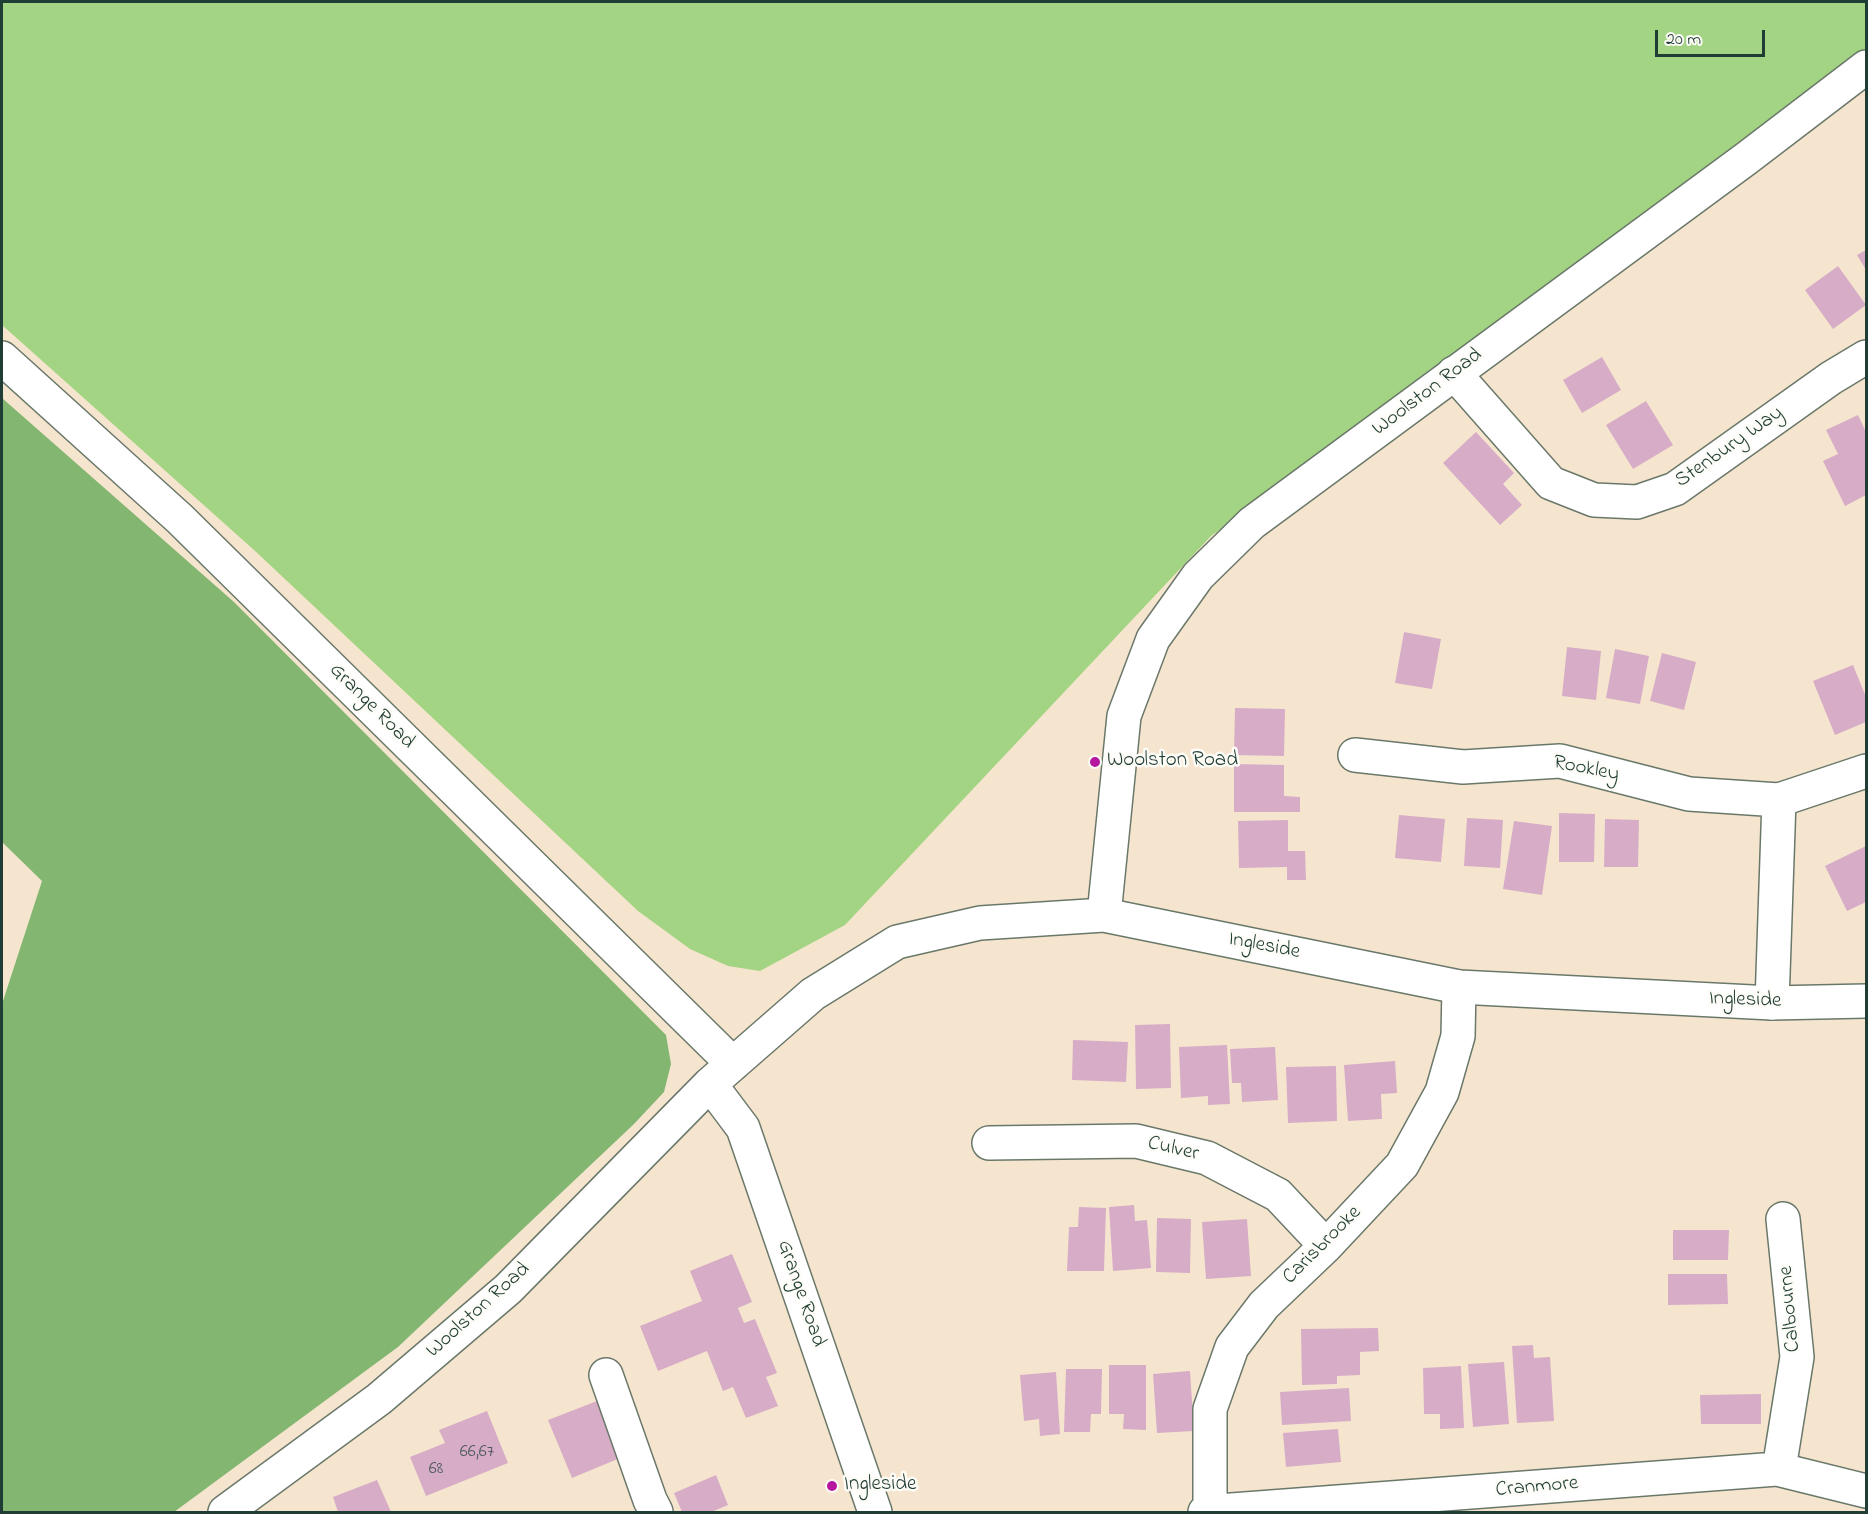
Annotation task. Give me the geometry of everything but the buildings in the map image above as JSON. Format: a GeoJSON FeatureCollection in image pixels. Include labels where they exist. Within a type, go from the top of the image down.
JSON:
{"type":"FeatureCollection","features":[{"type":"Feature","properties":{"kind":"street","name":"Woolston Road"},"geometry":{"type":"LineString","coordinates":[[1104,915],[1124,716],[1153,639],[1198,576],[1252,524],[1738,165],[1866,67]]}},
{"type":"Feature","properties":{"kind":"street","name":"Stenbury Way"},"geometry":{"type":"LineString","coordinates":[[1454,374],[1551,483],[1594,500],[1637,502],[1675,489],[1831,378],[1866,357]]}},
{"type":"Feature","properties":{"kind":"street","name":"Grange Road"},"geometry":{"type":"LineString","coordinates":[[2,358],[180,519],[722,1074],[743,1128],[875,1512]]}},
{"type":"Feature","properties":{"kind":"street","name":"Rookley"},"geometry":{"type":"LineString","coordinates":[[1355,755],[1463,767],[1560,760],[1689,794],[1779,800],[1866,771]]}},
{"type":"Feature","properties":{"kind":"street"},"geometry":{"type":"LineString","coordinates":[[1772,1003],[1779,800]]}},
{"type":"Feature","properties":{"kind":"street","name":"Ingleside"},"geometry":{"type":"LineString","coordinates":[[722,1074],[813,994],[897,942],[980,923],[1104,915],[1459,987],[1772,1003],[1866,1001]]}},
{"type":"Feature","properties":{"kind":"street","name":"Carisbrooke"},"geometry":{"type":"LineString","coordinates":[[1208,1512],[1210,1409],[1232,1347],[1264,1305],[1326,1246],[1402,1165],[1442,1092],[1458,1036],[1459,987]]}},
{"type":"Feature","properties":{"kind":"street","name":"Woolston Road"},"geometry":{"type":"LineString","coordinates":[[225,1512],[379,1399],[508,1289],[722,1074]]}},
{"type":"Feature","properties":{"kind":"street","name":"Culver"},"geometry":{"type":"LineString","coordinates":[[989,1143],[1136,1141],[1207,1158],[1278,1195],[1326,1246]]}},
{"type":"Feature","properties":{"kind":"street","name":"Calbourne"},"geometry":{"type":"LineString","coordinates":[[1779,1469],[1797,1357],[1783,1219]]}},
{"type":"Feature","properties":{"kind":"street"},"geometry":{"type":"LineString","coordinates":[[606,1375],[656,1512]]}},
{"type":"Feature","properties":{"kind":"street","name":"Cranmore"},"geometry":{"type":"LineString","coordinates":[[1208,1512],[1469,1503],[1779,1469],[1866,1491]]}},
{"type":"Feature","properties":{"kind":"green space"},"geometry":{"type":"Polygon","coordinates":[[[2,2],[1866,2],[1866,59],[1211,536],[845,925],[760,971],[728,966],[690,949],[638,911],[254,550],[2,325],[2,2]]]}},
{"type":"Feature","properties":{"kind":"green space"},"geometry":{"type":"Polygon","coordinates":[[[2,398],[234,602],[666,1035],[671,1064],[664,1092],[634,1124],[398,1347],[174,1512],[2,1512],[2,1004],[42,881],[2,842],[2,398]]]}},
{"type":"Feature","properties":{"kind":"place","name":"Woolston Road"},"geometry":{"type":"Point","coordinates":[1095,762]}},
{"type":"Feature","properties":{"kind":"place","name":"Ingleside"},"geometry":{"type":"Point","coordinates":[832,1486]}}]}
